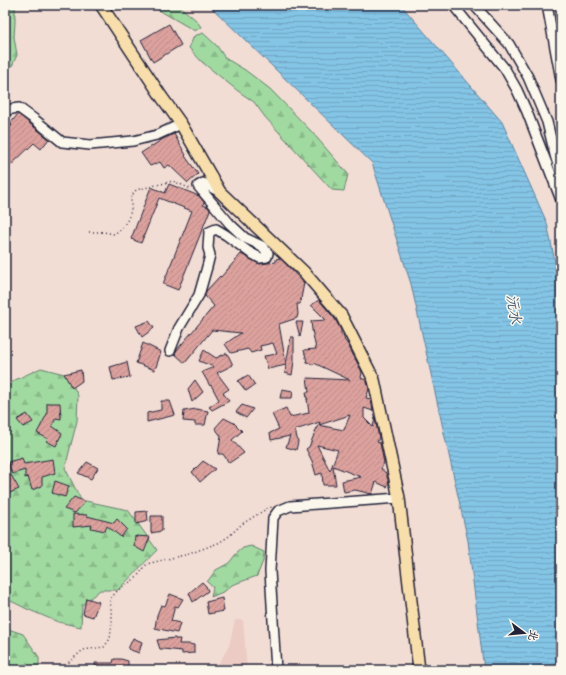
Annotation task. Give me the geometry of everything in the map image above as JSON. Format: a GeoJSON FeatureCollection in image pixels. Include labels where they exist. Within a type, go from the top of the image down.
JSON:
{"type":"FeatureCollection","features":[{"type":"Feature","properties":{"kind":"main road"},"geometry":{"type":"LineString","coordinates":[[101,5],[181,124],[220,192],[304,272],[341,315],[374,380],[399,498],[419,670]]}},
{"type":"Feature","properties":{"kind":"street"},"geometry":{"type":"LineString","coordinates":[[453,5],[505,69],[517,90],[561,200]]}},
{"type":"Feature","properties":{"kind":"street"},"geometry":{"type":"LineString","coordinates":[[474,5],[509,44],[528,77],[547,122],[561,175]]}},
{"type":"Feature","properties":{"kind":"street"},"geometry":{"type":"LineString","coordinates":[[547,5],[561,80]]}},
{"type":"Feature","properties":{"kind":"street"},"geometry":{"type":"LineString","coordinates":[[5,110],[19,108],[34,118],[62,142],[90,145],[133,141],[158,135],[181,124]]}},
{"type":"Feature","properties":{"kind":"street"},"geometry":{"type":"LineString","coordinates":[[170,351],[179,328],[199,294],[210,255],[208,248],[209,232],[216,229],[226,234],[249,252],[260,258],[267,257],[268,253],[262,246],[245,238],[230,224],[198,186],[203,183],[220,192]]}},
{"type":"Feature","properties":{"kind":"street"},"geometry":{"type":"LineString","coordinates":[[276,670],[270,571],[273,518],[278,511],[290,506],[399,498]]}},
{"type":"Feature","properties":{"kind":"path"},"geometry":{"type":"LineString","coordinates":[[89,232],[114,234],[121,229],[127,221],[131,211],[131,197],[136,190],[173,181],[195,190],[198,186]]}},
{"type":"Feature","properties":{"kind":"path"},"geometry":{"type":"LineString","coordinates":[[66,670],[68,663],[83,650],[104,648],[110,639],[112,621],[110,599],[118,590],[136,578],[147,564],[189,554],[218,543],[257,514],[268,508],[276,507]]}},
{"type":"Feature","properties":{"kind":"shaded area"},"geometry":{"type":"Polygon","coordinates":[[[235,620],[243,620],[247,670],[215,670],[229,646],[235,620]]]}},
{"type":"Feature","properties":{"kind":"green space"},"geometry":{"type":"Polygon","coordinates":[[[5,5],[15,5],[14,37],[17,55],[12,66],[5,70],[5,5]]]}},
{"type":"Feature","properties":{"kind":"green space"},"geometry":{"type":"Polygon","coordinates":[[[150,5],[178,5],[196,20],[201,27],[195,31],[150,5]]]}},
{"type":"Feature","properties":{"kind":"green space"},"geometry":{"type":"Polygon","coordinates":[[[203,33],[217,46],[225,58],[245,70],[270,89],[311,131],[348,174],[344,191],[332,190],[265,117],[254,102],[202,62],[189,48],[194,36],[203,33]]]}},
{"type":"Feature","properties":{"kind":"green space"},"geometry":{"type":"Polygon","coordinates":[[[41,368],[68,375],[78,396],[77,421],[65,468],[81,500],[128,510],[157,550],[118,590],[100,590],[82,605],[81,627],[58,622],[5,598],[5,389],[15,380],[41,368]]]}},
{"type":"Feature","properties":{"kind":"green space"},"geometry":{"type":"Polygon","coordinates":[[[251,546],[264,552],[263,561],[257,576],[232,585],[225,591],[211,597],[213,587],[207,582],[216,570],[229,563],[243,548],[251,546]]]}},
{"type":"Feature","properties":{"kind":"green space"},"geometry":{"type":"Polygon","coordinates":[[[5,628],[23,634],[39,657],[39,670],[5,670],[5,628]]]}},
{"type":"Feature","properties":{"kind":"water","name":"沅水"},"geometry":{"type":"Polygon","coordinates":[[[209,5],[401,5],[502,122],[547,223],[561,291],[561,670],[484,670],[468,541],[411,284],[372,163],[209,5]]]}},
{"type":"Feature","properties":{"kind":"building"},"geometry":{"type":"Polygon","coordinates":[[[169,24],[181,45],[153,62],[141,40],[169,24]]]}},
{"type":"Feature","properties":{"kind":"building"},"geometry":{"type":"Polygon","coordinates":[[[18,114],[49,139],[41,149],[34,143],[8,168],[5,164],[5,132],[12,125],[10,124],[18,114]]]}},
{"type":"Feature","properties":{"kind":"building"},"geometry":{"type":"Polygon","coordinates":[[[174,134],[186,155],[185,156],[198,174],[188,183],[169,165],[164,168],[160,162],[150,166],[141,153],[174,134]]]}},
{"type":"Feature","properties":{"kind":"building"},"geometry":{"type":"Polygon","coordinates":[[[169,184],[199,196],[204,202],[203,205],[208,207],[210,210],[178,290],[163,284],[192,211],[159,198],[141,243],[131,239],[151,187],[165,193],[169,184]]]}},
{"type":"Feature","properties":{"kind":"building"},"geometry":{"type":"Polygon","coordinates":[[[241,254],[260,264],[276,262],[276,259],[280,258],[304,283],[300,304],[297,304],[297,318],[279,324],[286,364],[291,337],[294,337],[294,361],[292,375],[285,373],[286,365],[268,369],[264,356],[277,354],[273,343],[260,346],[261,350],[251,353],[248,349],[231,353],[225,344],[241,333],[212,330],[185,363],[175,354],[214,306],[205,296],[206,291],[220,276],[221,277],[241,254]]]}},
{"type":"Feature","properties":{"kind":"building"},"geometry":{"type":"Polygon","coordinates":[[[319,300],[335,319],[341,330],[341,335],[343,335],[362,372],[361,378],[367,382],[369,389],[366,398],[371,399],[373,411],[364,408],[364,418],[373,427],[375,418],[379,438],[377,442],[380,443],[384,463],[381,469],[386,473],[389,483],[387,487],[376,482],[372,494],[355,490],[344,492],[342,481],[361,477],[333,466],[336,485],[323,485],[322,473],[316,475],[312,461],[306,449],[309,447],[318,425],[344,430],[350,415],[319,425],[320,422],[295,430],[298,442],[296,450],[286,447],[290,436],[271,440],[270,433],[279,429],[272,414],[286,408],[290,417],[309,413],[306,392],[309,392],[307,378],[350,380],[314,363],[313,365],[307,362],[304,350],[316,349],[311,321],[326,320],[311,305],[319,300]],[[317,445],[330,471],[338,450],[317,445]]]}},
{"type":"Feature","properties":{"kind":"building"},"geometry":{"type":"Polygon","coordinates":[[[149,321],[154,328],[142,337],[136,326],[149,321]]]}},
{"type":"Feature","properties":{"kind":"building"},"geometry":{"type":"Polygon","coordinates":[[[296,322],[303,322],[300,337],[296,322]]]}},
{"type":"Feature","properties":{"kind":"building"},"geometry":{"type":"Polygon","coordinates":[[[143,343],[161,352],[155,370],[136,363],[143,343]]]}},
{"type":"Feature","properties":{"kind":"building"},"geometry":{"type":"Polygon","coordinates":[[[204,350],[216,358],[227,353],[233,365],[217,373],[229,389],[223,393],[229,401],[212,410],[209,407],[219,400],[202,372],[214,367],[199,361],[204,350]]]}},
{"type":"Feature","properties":{"kind":"building"},"geometry":{"type":"Polygon","coordinates":[[[127,362],[130,377],[113,380],[110,367],[127,362]]]}},
{"type":"Feature","properties":{"kind":"building"},"geometry":{"type":"Polygon","coordinates":[[[81,370],[82,381],[72,388],[64,374],[81,370]]]}},
{"type":"Feature","properties":{"kind":"building"},"geometry":{"type":"Polygon","coordinates":[[[248,375],[255,385],[246,391],[238,381],[248,375]]]}},
{"type":"Feature","properties":{"kind":"building"},"geometry":{"type":"Polygon","coordinates":[[[195,380],[203,392],[192,402],[188,389],[195,380]]]}},
{"type":"Feature","properties":{"kind":"building"},"geometry":{"type":"Polygon","coordinates":[[[282,389],[293,391],[292,398],[280,398],[282,389]]]}},
{"type":"Feature","properties":{"kind":"building"},"geometry":{"type":"Polygon","coordinates":[[[161,401],[170,401],[175,415],[147,422],[147,413],[161,410],[161,401]]]}},
{"type":"Feature","properties":{"kind":"building"},"geometry":{"type":"Polygon","coordinates":[[[47,403],[60,403],[61,419],[56,418],[52,426],[62,433],[56,446],[46,441],[48,439],[37,433],[47,414],[47,403]]]}},
{"type":"Feature","properties":{"kind":"building"},"geometry":{"type":"Polygon","coordinates":[[[242,405],[253,409],[246,418],[236,412],[242,405]]]}},
{"type":"Feature","properties":{"kind":"building"},"geometry":{"type":"Polygon","coordinates":[[[196,409],[208,411],[205,425],[195,425],[195,422],[183,421],[184,411],[196,409]]]}},
{"type":"Feature","properties":{"kind":"building"},"geometry":{"type":"Polygon","coordinates":[[[27,414],[33,422],[23,427],[17,420],[27,414]]]}},
{"type":"Feature","properties":{"kind":"building"},"geometry":{"type":"Polygon","coordinates":[[[224,418],[234,423],[242,431],[232,440],[244,453],[229,463],[223,454],[218,454],[221,436],[215,428],[224,418]]]}},
{"type":"Feature","properties":{"kind":"building"},"geometry":{"type":"Polygon","coordinates":[[[22,458],[24,464],[53,459],[55,473],[42,477],[42,486],[32,490],[28,477],[25,478],[25,470],[12,474],[8,462],[22,458]]]}},
{"type":"Feature","properties":{"kind":"building"},"geometry":{"type":"Polygon","coordinates":[[[203,461],[215,469],[200,482],[192,472],[203,461]]]}},
{"type":"Feature","properties":{"kind":"building"},"geometry":{"type":"Polygon","coordinates":[[[87,462],[98,468],[91,479],[78,473],[87,462]]]}},
{"type":"Feature","properties":{"kind":"building"},"geometry":{"type":"Polygon","coordinates":[[[11,475],[19,489],[5,495],[5,478],[11,475]]]}},
{"type":"Feature","properties":{"kind":"building"},"geometry":{"type":"Polygon","coordinates":[[[55,481],[69,486],[65,497],[52,493],[55,481]]]}},
{"type":"Feature","properties":{"kind":"building"},"geometry":{"type":"Polygon","coordinates":[[[74,497],[85,502],[75,513],[64,509],[74,497]]]}},
{"type":"Feature","properties":{"kind":"building"},"geometry":{"type":"Polygon","coordinates":[[[147,511],[148,521],[136,524],[136,512],[147,511]]]}},
{"type":"Feature","properties":{"kind":"building"},"geometry":{"type":"Polygon","coordinates":[[[73,514],[87,515],[114,523],[117,519],[127,529],[121,537],[107,526],[105,531],[91,528],[92,525],[73,527],[73,514]]]}},
{"type":"Feature","properties":{"kind":"building"},"geometry":{"type":"Polygon","coordinates":[[[151,516],[162,516],[162,531],[151,533],[151,516]]]}},
{"type":"Feature","properties":{"kind":"building"},"geometry":{"type":"Polygon","coordinates":[[[135,536],[137,538],[136,536],[150,537],[144,552],[134,546],[135,536]]]}},
{"type":"Feature","properties":{"kind":"building"},"geometry":{"type":"Polygon","coordinates":[[[202,582],[208,591],[193,602],[189,593],[202,582]]]}},
{"type":"Feature","properties":{"kind":"building"},"geometry":{"type":"Polygon","coordinates":[[[170,594],[183,599],[178,607],[175,606],[171,621],[180,623],[177,633],[155,628],[157,615],[161,605],[165,606],[170,594]]]}},
{"type":"Feature","properties":{"kind":"building"},"geometry":{"type":"Polygon","coordinates":[[[86,598],[99,602],[93,617],[83,614],[86,598]]]}},
{"type":"Feature","properties":{"kind":"building"},"geometry":{"type":"Polygon","coordinates":[[[222,598],[224,611],[208,614],[206,602],[222,598]]]}},
{"type":"Feature","properties":{"kind":"building"},"geometry":{"type":"Polygon","coordinates":[[[133,638],[142,642],[139,653],[128,649],[133,638]]]}},
{"type":"Feature","properties":{"kind":"building"},"geometry":{"type":"Polygon","coordinates":[[[175,638],[180,639],[179,644],[194,645],[194,653],[182,654],[182,651],[160,649],[157,640],[175,638]]]}},
{"type":"Feature","properties":{"kind":"building"},"geometry":{"type":"Polygon","coordinates":[[[114,659],[128,661],[128,670],[96,670],[95,663],[113,663],[114,659]]]}}]}
